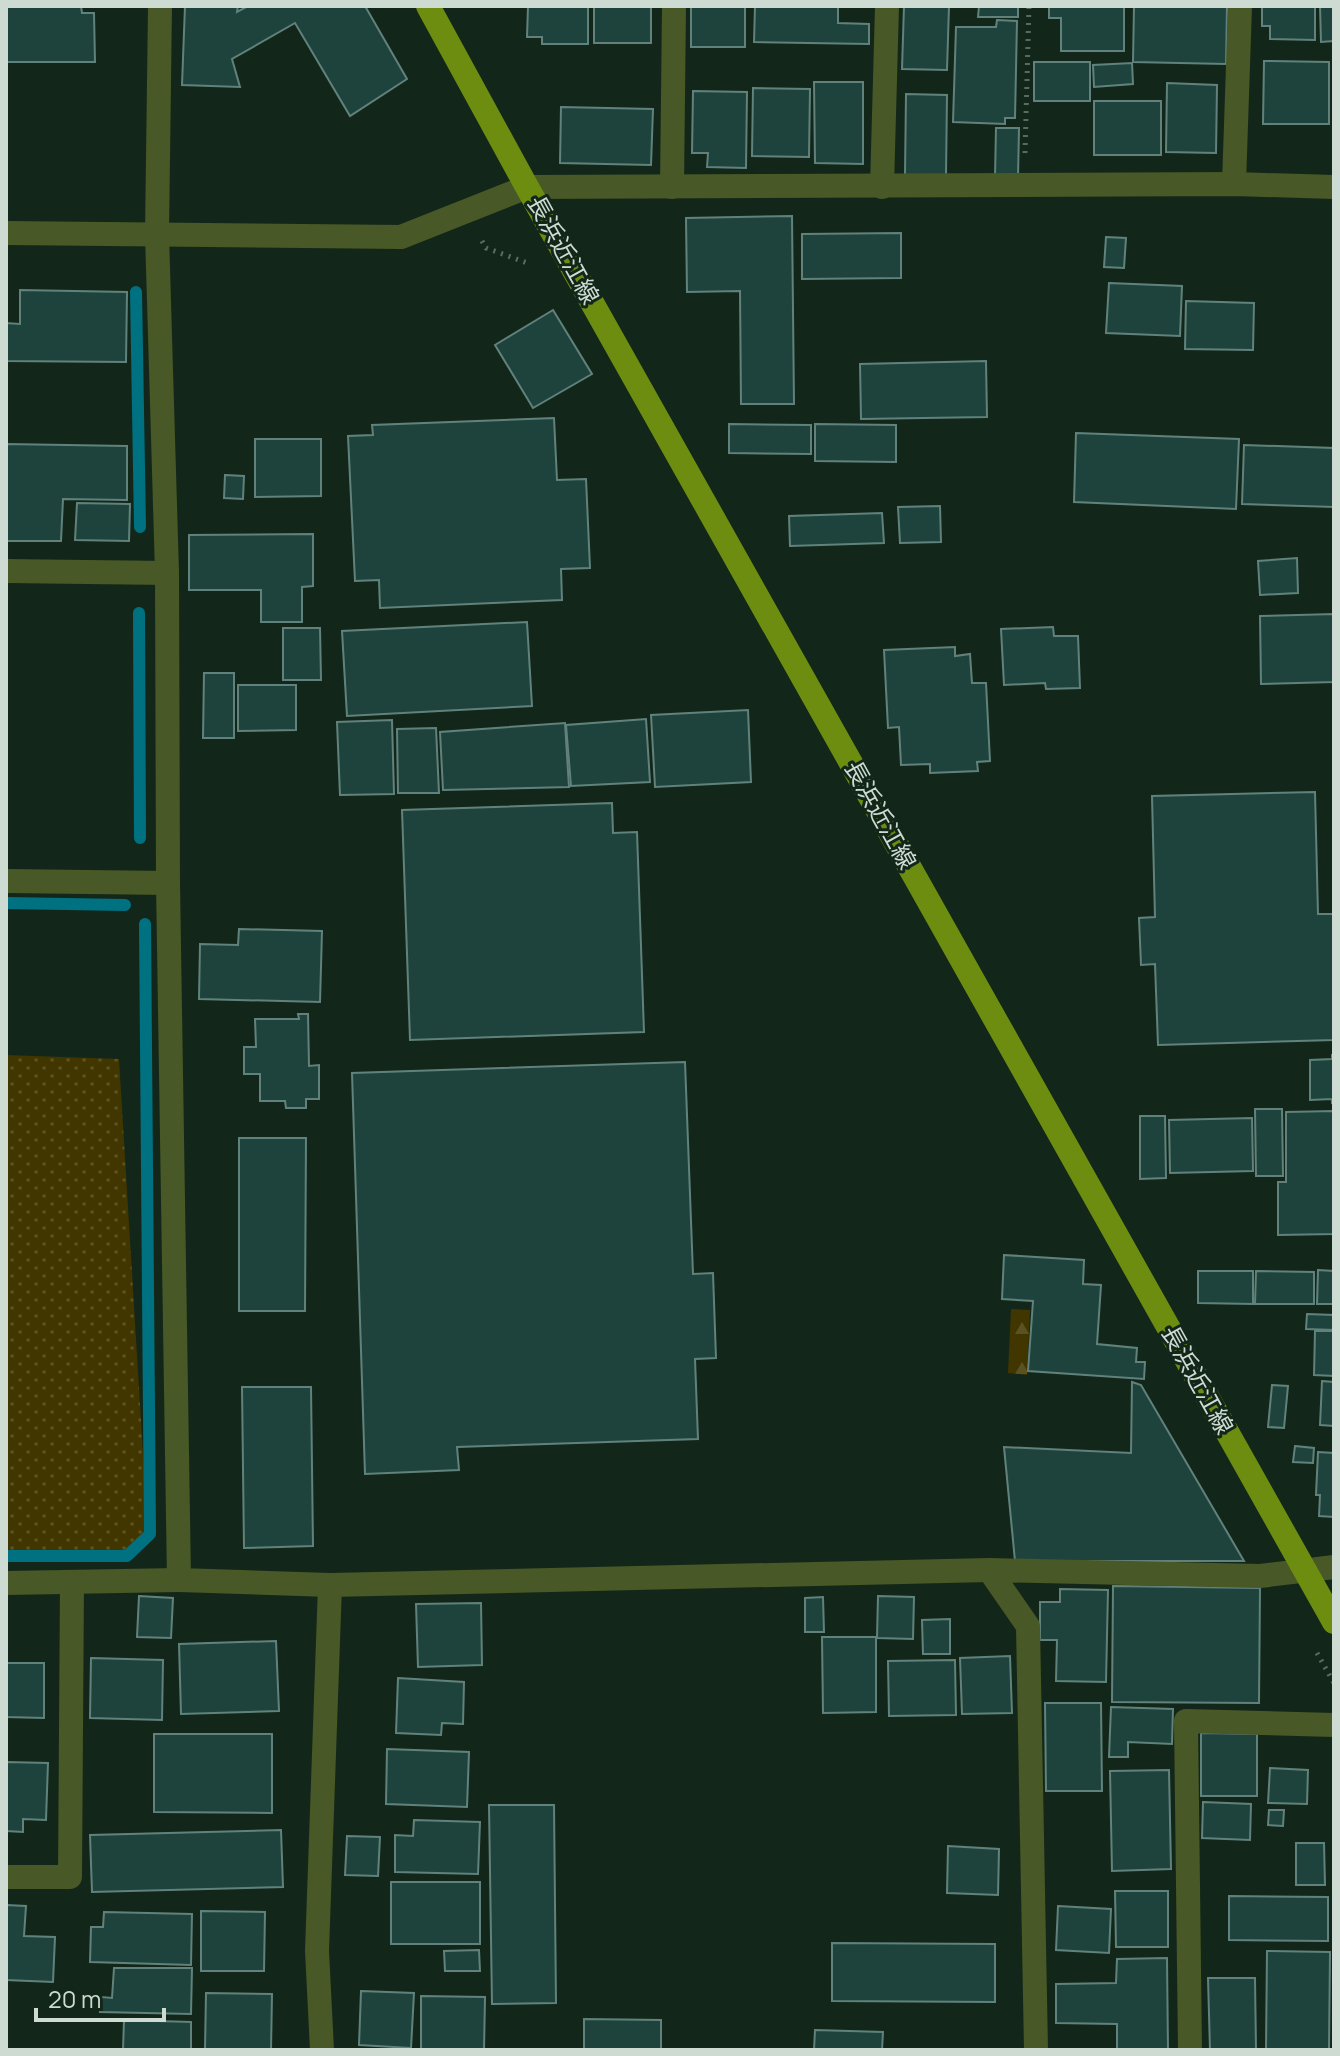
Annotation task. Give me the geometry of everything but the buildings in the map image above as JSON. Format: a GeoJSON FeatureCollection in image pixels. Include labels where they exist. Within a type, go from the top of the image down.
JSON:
{"type":"FeatureCollection","features":[{"type":"Feature","properties":{"kind":"main road","name":"長浜近江線"},"geometry":{"type":"LineString","coordinates":[[428,6],[1334,1622]]}},
{"type":"Feature","properties":{"kind":"street"},"geometry":{"type":"LineString","coordinates":[[160,6],[157,234],[167,573],[168,883],[179,1580]]}},
{"type":"Feature","properties":{"kind":"street"},"geometry":{"type":"LineString","coordinates":[[672,187],[674,6]]}},
{"type":"Feature","properties":{"kind":"street"},"geometry":{"type":"LineString","coordinates":[[882,187],[887,6]]}},
{"type":"Feature","properties":{"kind":"street"},"geometry":{"type":"LineString","coordinates":[[1234,184],[1240,6]]}},
{"type":"Feature","properties":{"kind":"street"},"geometry":{"type":"LineString","coordinates":[[6,233],[401,237],[527,187],[1234,184],[1334,187]]}},
{"type":"Feature","properties":{"kind":"street"},"geometry":{"type":"LineString","coordinates":[[6,571],[167,573]]}},
{"type":"Feature","properties":{"kind":"street"},"geometry":{"type":"LineString","coordinates":[[6,881],[168,883]]}},
{"type":"Feature","properties":{"kind":"street"},"geometry":{"type":"LineString","coordinates":[[6,1583],[179,1580],[330,1585],[989,1570],[1260,1576],[1334,1567]]}},
{"type":"Feature","properties":{"kind":"street"},"geometry":{"type":"LineString","coordinates":[[989,1570],[1028,1626],[1036,2050]]}},
{"type":"Feature","properties":{"kind":"street"},"geometry":{"type":"LineString","coordinates":[[6,1877],[70,1877],[72,1583]]}},
{"type":"Feature","properties":{"kind":"street"},"geometry":{"type":"LineString","coordinates":[[322,2050],[317,1951],[330,1585]]}},
{"type":"Feature","properties":{"kind":"street"},"geometry":{"type":"LineString","coordinates":[[1190,2050],[1186,1721],[1334,1725]]}},
{"type":"Feature","properties":{"kind":"path"},"geometry":{"type":"LineString","coordinates":[[1025,186],[1029,6]]}},
{"type":"Feature","properties":{"kind":"green space"},"geometry":{"type":"Polygon","coordinates":[[[6,1055],[119,1059],[147,1520],[145,1530],[127,1553],[6,1550],[6,1055]]]}},
{"type":"Feature","properties":{"kind":"green space"},"geometry":{"type":"Polygon","coordinates":[[[1011,1309],[1030,1310],[1027,1375],[1008,1373],[1011,1309]]]}},
{"type":"Feature","properties":{"kind":"waterway"},"geometry":{"type":"LineString","coordinates":[[136,292],[140,527]]}},
{"type":"Feature","properties":{"kind":"waterway"},"geometry":{"type":"LineString","coordinates":[[139,613],[140,838]]}},
{"type":"Feature","properties":{"kind":"waterway"},"geometry":{"type":"LineString","coordinates":[[6,903],[125,905]]}},
{"type":"Feature","properties":{"kind":"waterway"},"geometry":{"type":"LineString","coordinates":[[6,1556],[127,1556],[150,1534],[145,924]]}}]}
